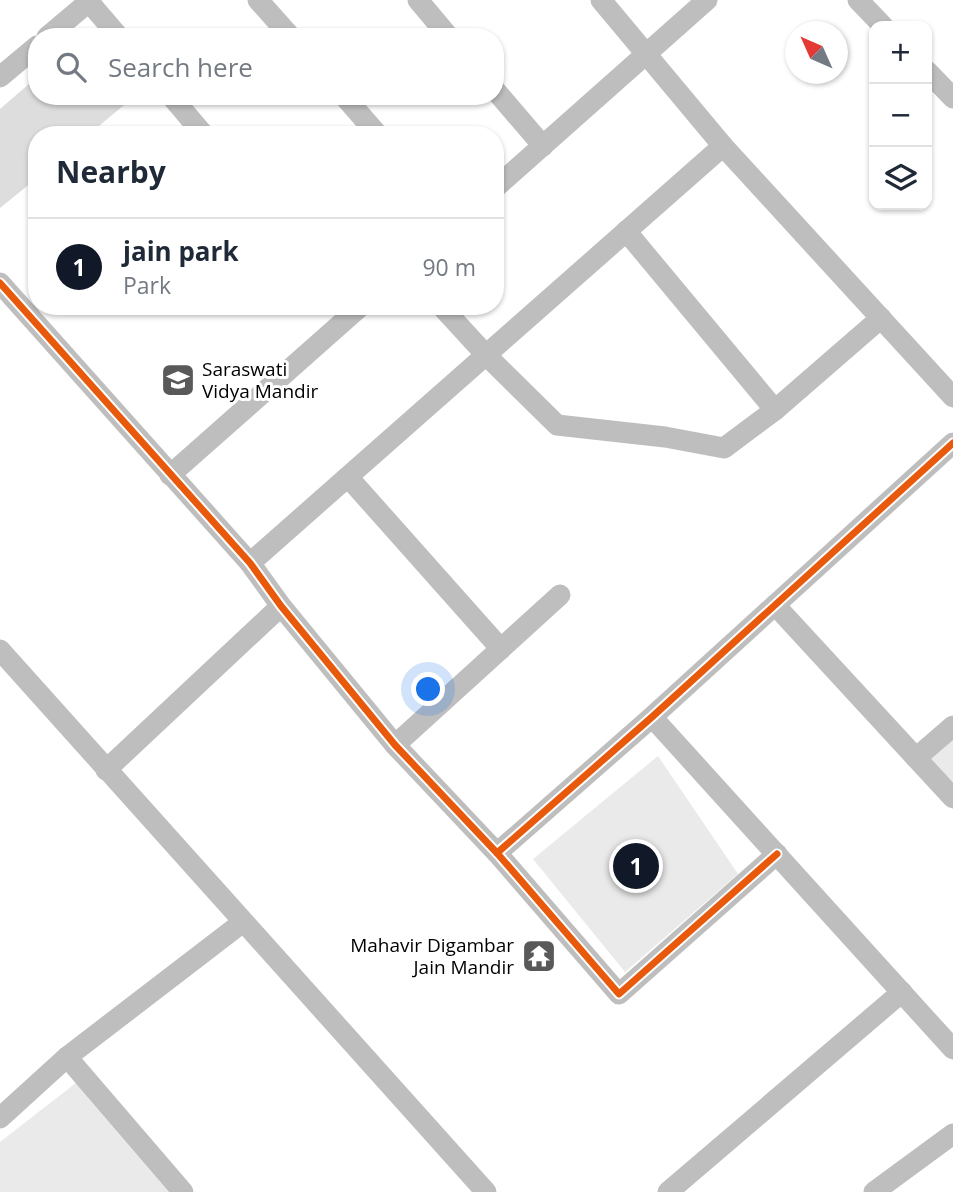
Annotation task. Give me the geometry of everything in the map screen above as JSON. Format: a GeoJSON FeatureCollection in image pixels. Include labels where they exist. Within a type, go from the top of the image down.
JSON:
{"type":"FeatureCollection","features":[{"type":"Feature","properties":{"kind":"street"},"geometry":{"type":"LineString","coordinates":[[258,0],[282,28]]}},
{"type":"Feature","properties":{"kind":"street"},"geometry":{"type":"LineString","coordinates":[[418,0],[441,28]]}},
{"type":"Feature","properties":{"kind":"street"},"geometry":{"type":"LineString","coordinates":[[601,0],[723,146],[953,397]]}},
{"type":"Feature","properties":{"kind":"street"},"geometry":{"type":"LineString","coordinates":[[504,180],[707,0]]}},
{"type":"Feature","properties":{"kind":"street"},"geometry":{"type":"LineString","coordinates":[[858,0],[878,21]]}},
{"type":"Feature","properties":{"kind":"street"},"geometry":{"type":"LineString","coordinates":[[58,28],[90,1],[112,28]]}},
{"type":"Feature","properties":{"kind":"street"},"geometry":{"type":"LineString","coordinates":[[0,77],[28,54]]}},
{"type":"Feature","properties":{"kind":"street"},"geometry":{"type":"LineString","coordinates":[[932,76],[952,95]]}},
{"type":"Feature","properties":{"kind":"street"},"geometry":{"type":"LineString","coordinates":[[504,100],[544,146]]}},
{"type":"Feature","properties":{"kind":"street"},"geometry":{"type":"LineString","coordinates":[[179,105],[196,126]]}},
{"type":"Feature","properties":{"kind":"street"},"geometry":{"type":"LineString","coordinates":[[352,105],[370,126]]}},
{"type":"Feature","properties":{"kind":"street"},"geometry":{"type":"LineString","coordinates":[[250,563],[723,146]]}},
{"type":"Feature","properties":{"kind":"street"},"geometry":{"type":"LineString","coordinates":[[626,231],[775,410]]}},
{"type":"Feature","properties":{"kind":"street"},"geometry":{"type":"LineString","coordinates":[[0,283],[28,314]]}},
{"type":"Feature","properties":{"kind":"street"},"geometry":{"type":"LineString","coordinates":[[28,315],[250,563],[281,606],[395,745],[497,853],[619,994],[777,854]]}},
{"type":"Feature","properties":{"kind":"street"},"geometry":{"type":"LineString","coordinates":[[170,474],[348,315]]}},
{"type":"Feature","properties":{"kind":"street"},"geometry":{"type":"LineString","coordinates":[[449,315],[548,418],[562,426],[665,437],[724,448],[775,410],[881,318]]}},
{"type":"Feature","properties":{"kind":"street"},"geometry":{"type":"LineString","coordinates":[[497,853],[652,717],[953,443]]}},
{"type":"Feature","properties":{"kind":"street"},"geometry":{"type":"LineString","coordinates":[[348,477],[501,649]]}},
{"type":"Feature","properties":{"kind":"street"},"geometry":{"type":"LineString","coordinates":[[395,745],[560,595]]}},
{"type":"Feature","properties":{"kind":"street"},"geometry":{"type":"LineString","coordinates":[[775,605],[953,798]]}},
{"type":"Feature","properties":{"kind":"street"},"geometry":{"type":"LineString","coordinates":[[106,769],[281,606]]}},
{"type":"Feature","properties":{"kind":"street"},"geometry":{"type":"LineString","coordinates":[[0,650],[486,1192]]}},
{"type":"Feature","properties":{"kind":"street"},"geometry":{"type":"LineString","coordinates":[[652,717],[953,1049]]}},
{"type":"Feature","properties":{"kind":"street"},"geometry":{"type":"LineString","coordinates":[[916,758],[953,726]]}},
{"type":"Feature","properties":{"kind":"street"},"geometry":{"type":"LineString","coordinates":[[0,1118],[67,1057],[243,922]]}},
{"type":"Feature","properties":{"kind":"street"},"geometry":{"type":"LineString","coordinates":[[668,1192],[902,992]]}},
{"type":"Feature","properties":{"kind":"street"},"geometry":{"type":"LineString","coordinates":[[67,1057],[183,1192]]}},
{"type":"Feature","properties":{"kind":"street"},"geometry":{"type":"LineString","coordinates":[[874,1192],[953,1135]]}},
{"type":"Feature","properties":{"kind":"shaded area"},"geometry":{"type":"Polygon","coordinates":[[[953,726],[953,798],[916,758],[953,726]]]}},
{"type":"Feature","properties":{"kind":"shaded area"},"geometry":{"type":"Polygon","coordinates":[[[658,756],[738,874],[625,972],[533,859],[658,756]]]}},
{"type":"Feature","properties":{"kind":"shaded area"},"geometry":{"type":"Polygon","coordinates":[[[81,1079],[170,1192],[0,1192],[0,1142],[81,1079]]]}},
{"type":"Feature","properties":{"kind":"building"},"geometry":{"type":"Polygon","coordinates":[[[28,85],[28,105],[124,105],[99,126],[28,126],[28,185],[0,208],[0,109],[28,85]]]}},
{"type":"Feature","properties":{"kind":"cycle path"},"geometry":{"type":"LineString","coordinates":[[0,283],[28,314]]}},
{"type":"Feature","properties":{"kind":"cycle path"},"geometry":{"type":"LineString","coordinates":[[29,315],[250,563],[281,606],[395,745],[497,853]]}},
{"type":"Feature","properties":{"kind":"cycle path"},"geometry":{"type":"LineString","coordinates":[[777,854],[619,994],[497,853],[652,717],[953,443]]}},
{"type":"Feature","properties":{"kind":"place","name":"Saraswati Vidya Mandir"},"geometry":{"type":"Point","coordinates":[178,380]}},
{"type":"Feature","properties":{"kind":"place","name":"jain park"},"geometry":{"type":"Point","coordinates":[636,866]}},
{"type":"Feature","properties":{"kind":"place","name":"Mahavir Digambar Jain Mandir"},"geometry":{"type":"Point","coordinates":[539,956]}}]}
